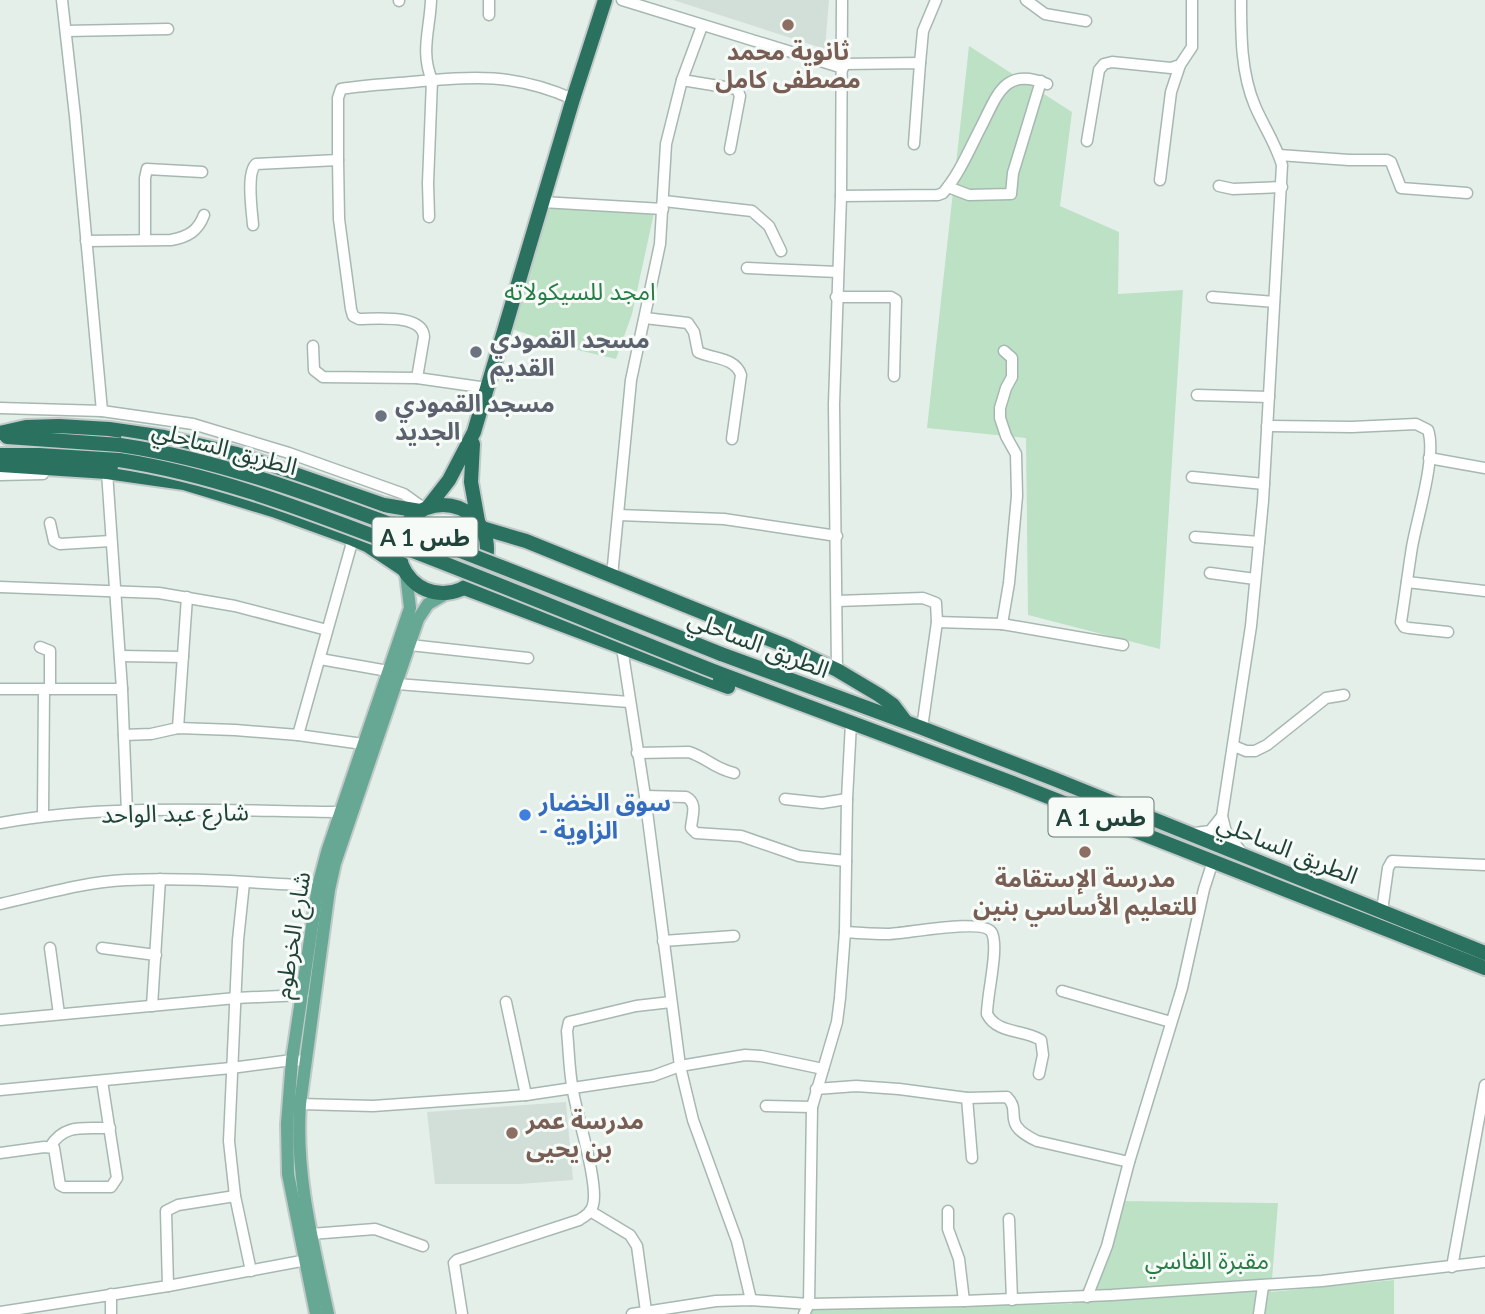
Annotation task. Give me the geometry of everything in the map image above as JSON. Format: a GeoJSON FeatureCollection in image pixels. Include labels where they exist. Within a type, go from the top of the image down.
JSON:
{"type":"FeatureCollection","features":[{"type":"Feature","properties":{"kind":"highway"},"geometry":{"type":"LineString","coordinates":[[404,571],[399,558],[400,536],[404,526],[424,509],[449,480],[474,432],[605,0]]}},
{"type":"Feature","properties":{"kind":"highway"},"geometry":{"type":"LineString","coordinates":[[0,435],[26,428],[58,426],[109,429],[164,437],[237,454],[375,502],[424,509],[439,505],[461,508],[480,525],[736,624],[837,670],[893,705],[905,721]]}},
{"type":"Feature","properties":{"kind":"highway"},"geometry":{"type":"LineString","coordinates":[[0,466],[29,466],[157,478],[211,490],[367,545],[424,589],[447,593],[464,588],[474,581],[486,562],[486,539],[480,525],[471,482],[474,432]]}},
{"type":"Feature","properties":{"kind":"highway","name":"الطريق الساحلي"},"geometry":{"type":"LineString","coordinates":[[0,435],[201,460],[286,485],[721,654],[905,721],[1485,953]]}},
{"type":"Feature","properties":{"kind":"highway","name":"الطريق الساحلي"},"geometry":{"type":"LineString","coordinates":[[0,456],[120,452],[280,501],[1485,968]]}},
{"type":"Feature","properties":{"kind":"highway"},"geometry":{"type":"LineString","coordinates":[[464,588],[741,692],[797,703]]}},
{"type":"Feature","properties":{"kind":"main road","name":"شارع الخرطوم"},"geometry":{"type":"LineString","coordinates":[[328,1314],[291,1191],[286,1151],[299,1060],[345,814],[363,744],[410,608],[404,571]]}},
{"type":"Feature","properties":{"kind":"main road","name":"شارع الخرطوم"},"geometry":{"type":"LineString","coordinates":[[316,1314],[311,1234],[298,1157],[303,995],[318,886],[397,684],[418,619],[425,607],[447,593]]}},
{"type":"Feature","properties":{"kind":"street"},"geometry":{"type":"LineString","coordinates":[[62,0],[103,411]]}},
{"type":"Feature","properties":{"kind":"street"},"geometry":{"type":"LineString","coordinates":[[429,217],[432,80],[426,66],[425,52],[431,0]]}},
{"type":"Feature","properties":{"kind":"street"},"geometry":{"type":"LineString","coordinates":[[489,0],[489,15]]}},
{"type":"Feature","properties":{"kind":"street"},"geometry":{"type":"LineString","coordinates":[[622,0],[843,66],[919,62]]}},
{"type":"Feature","properties":{"kind":"street"},"geometry":{"type":"LineString","coordinates":[[837,670],[834,404],[841,196],[842,0]]}},
{"type":"Feature","properties":{"kind":"street"},"geometry":{"type":"LineString","coordinates":[[914,144],[923,31],[936,0]]}},
{"type":"Feature","properties":{"kind":"street"},"geometry":{"type":"LineString","coordinates":[[1028,0],[1045,14],[1086,21]]}},
{"type":"Feature","properties":{"kind":"street"},"geometry":{"type":"LineString","coordinates":[[1160,180],[1171,92],[1180,65],[1192,47],[1192,0]]}},
{"type":"Feature","properties":{"kind":"street"},"geometry":{"type":"LineString","coordinates":[[1241,0],[1241,37],[1246,80],[1282,165],[1259,542],[1251,626],[1222,816],[1226,832],[1243,855]]}},
{"type":"Feature","properties":{"kind":"street"},"geometry":{"type":"LineString","coordinates":[[612,576],[631,380],[660,244],[666,144],[682,80],[702,26]]}},
{"type":"Feature","properties":{"kind":"street"},"geometry":{"type":"LineString","coordinates":[[66,31],[168,29]]}},
{"type":"Feature","properties":{"kind":"street"},"geometry":{"type":"LineString","coordinates":[[1087,141],[1096,78],[1104,64],[1111,62],[1171,68],[1180,65]]}},
{"type":"Feature","properties":{"kind":"street"},"geometry":{"type":"LineString","coordinates":[[416,378],[424,331],[402,320],[359,319],[353,316],[351,309],[339,219],[338,98],[341,89],[472,76],[517,80],[544,86],[573,99]]}},
{"type":"Feature","properties":{"kind":"street"},"geometry":{"type":"LineString","coordinates":[[841,196],[938,195],[948,187],[998,93],[1021,78],[1034,78],[1044,82],[1013,173],[1011,194],[969,195],[948,187]]}},
{"type":"Feature","properties":{"kind":"street"},"geometry":{"type":"LineString","coordinates":[[682,80],[737,89],[740,96],[730,149]]}},
{"type":"Feature","properties":{"kind":"street"},"geometry":{"type":"LineString","coordinates":[[1279,155],[1387,160],[1391,162],[1401,188],[1467,193]]}},
{"type":"Feature","properties":{"kind":"street"},"geometry":{"type":"LineString","coordinates":[[253,225],[253,166],[338,160]]}},
{"type":"Feature","properties":{"kind":"street"},"geometry":{"type":"LineString","coordinates":[[145,240],[147,169],[202,172]]}},
{"type":"Feature","properties":{"kind":"street"},"geometry":{"type":"LineString","coordinates":[[1219,186],[1233,190],[1282,187]]}},
{"type":"Feature","properties":{"kind":"street"},"geometry":{"type":"LineString","coordinates":[[542,202],[664,205],[752,211],[765,219],[781,251]]}},
{"type":"Feature","properties":{"kind":"street"},"geometry":{"type":"LineString","coordinates":[[86,241],[184,238],[195,230],[204,215]]}},
{"type":"Feature","properties":{"kind":"street"},"geometry":{"type":"LineString","coordinates":[[747,268],[838,272]]}},
{"type":"Feature","properties":{"kind":"street"},"geometry":{"type":"LineString","coordinates":[[836,297],[895,298],[894,376]]}},
{"type":"Feature","properties":{"kind":"street"},"geometry":{"type":"LineString","coordinates":[[1212,297],[1274,302]]}},
{"type":"Feature","properties":{"kind":"street"},"geometry":{"type":"LineString","coordinates":[[645,318],[688,323],[694,332],[698,352],[733,363],[738,368],[741,375],[732,439]]}},
{"type":"Feature","properties":{"kind":"street"},"geometry":{"type":"LineString","coordinates":[[313,346],[314,370],[323,377],[416,378],[487,388]]}},
{"type":"Feature","properties":{"kind":"street"},"geometry":{"type":"LineString","coordinates":[[1002,624],[1009,583],[1017,496],[1017,454],[1006,436],[1000,418],[1000,408],[1012,377],[1012,358],[1004,351]]}},
{"type":"Feature","properties":{"kind":"street"},"geometry":{"type":"LineString","coordinates":[[1197,395],[1269,397]]}},
{"type":"Feature","properties":{"kind":"street"},"geometry":{"type":"LineString","coordinates":[[0,408],[103,411],[171,420],[230,434],[404,494],[424,509]]}},
{"type":"Feature","properties":{"kind":"street"},"geometry":{"type":"LineString","coordinates":[[1268,426],[1424,426],[1430,437],[1429,458],[1401,622],[1404,627],[1448,632]]}},
{"type":"Feature","properties":{"kind":"street"},"geometry":{"type":"LineString","coordinates":[[1429,458],[1485,468]]}},
{"type":"Feature","properties":{"kind":"street"},"geometry":{"type":"LineString","coordinates":[[0,474],[107,475],[120,656],[127,812]]}},
{"type":"Feature","properties":{"kind":"street"},"geometry":{"type":"LineString","coordinates":[[1192,477],[1264,484]]}},
{"type":"Feature","properties":{"kind":"street"},"geometry":{"type":"LineString","coordinates":[[619,515],[724,519],[837,536]]}},
{"type":"Feature","properties":{"kind":"street"},"geometry":{"type":"LineString","coordinates":[[50,523],[54,541],[60,544],[111,541]]}},
{"type":"Feature","properties":{"kind":"street"},"geometry":{"type":"LineString","coordinates":[[1195,537],[1259,542]]}},
{"type":"Feature","properties":{"kind":"street"},"geometry":{"type":"LineString","coordinates":[[298,735],[353,539]]}},
{"type":"Feature","properties":{"kind":"street"},"geometry":{"type":"LineString","coordinates":[[1210,573],[1255,579]]}},
{"type":"Feature","properties":{"kind":"street"},"geometry":{"type":"LineString","coordinates":[[1407,582],[1485,591]]}},
{"type":"Feature","properties":{"kind":"street"},"geometry":{"type":"LineString","coordinates":[[0,587],[159,593],[235,606],[327,630]]}},
{"type":"Feature","properties":{"kind":"street"},"geometry":{"type":"LineString","coordinates":[[178,728],[187,597]]}},
{"type":"Feature","properties":{"kind":"street"},"geometry":{"type":"LineString","coordinates":[[837,601],[930,599],[936,603],[937,622],[922,728]]}},
{"type":"Feature","properties":{"kind":"street"},"geometry":{"type":"LineString","coordinates":[[937,622],[1002,624],[1123,645]]}},
{"type":"Feature","properties":{"kind":"street"},"geometry":{"type":"LineString","coordinates":[[410,645],[528,658]]}},
{"type":"Feature","properties":{"kind":"street"},"geometry":{"type":"LineString","coordinates":[[40,647],[50,650],[43,815]]}},
{"type":"Feature","properties":{"kind":"street"},"geometry":{"type":"LineString","coordinates":[[622,648],[645,796],[680,1066],[693,1121],[746,1269],[751,1300]]}},
{"type":"Feature","properties":{"kind":"street"},"geometry":{"type":"LineString","coordinates":[[120,656],[183,657]]}},
{"type":"Feature","properties":{"kind":"street"},"geometry":{"type":"LineString","coordinates":[[320,659],[388,671]]}},
{"type":"Feature","properties":{"kind":"street"},"geometry":{"type":"LineString","coordinates":[[397,684],[629,702]]}},
{"type":"Feature","properties":{"kind":"street"},"geometry":{"type":"LineString","coordinates":[[0,689],[122,690]]}},
{"type":"Feature","properties":{"kind":"street"},"geometry":{"type":"LineString","coordinates":[[1234,746],[1255,751],[1267,745],[1326,698],[1344,695]]}},
{"type":"Feature","properties":{"kind":"street"},"geometry":{"type":"LineString","coordinates":[[807,1309],[812,1107],[837,1022],[845,932],[846,799],[851,723]]}},
{"type":"Feature","properties":{"kind":"street"},"geometry":{"type":"LineString","coordinates":[[124,735],[151,734],[178,728],[298,735],[363,744]]}},
{"type":"Feature","properties":{"kind":"street"},"geometry":{"type":"LineString","coordinates":[[637,753],[689,752],[719,770],[734,773]]}},
{"type":"Feature","properties":{"kind":"street"},"geometry":{"type":"LineString","coordinates":[[645,796],[690,799],[694,805],[691,828],[696,833],[741,836],[799,856],[846,861]]}},
{"type":"Feature","properties":{"kind":"street"},"geometry":{"type":"LineString","coordinates":[[785,799],[822,803],[846,799]]}},
{"type":"Feature","properties":{"kind":"street","name":"شارع عبد الواحد"},"geometry":{"type":"LineString","coordinates":[[0,823],[43,815],[127,812],[345,814]]}},
{"type":"Feature","properties":{"kind":"street"},"geometry":{"type":"LineString","coordinates":[[1192,834],[1210,831],[1222,816]]}},
{"type":"Feature","properties":{"kind":"street"},"geometry":{"type":"LineString","coordinates":[[1087,1297],[1107,1246],[1129,1162],[1182,988],[1204,888],[1213,861]]}},
{"type":"Feature","properties":{"kind":"street"},"geometry":{"type":"LineString","coordinates":[[1382,911],[1390,862],[1485,865]]}},
{"type":"Feature","properties":{"kind":"street"},"geometry":{"type":"LineString","coordinates":[[0,904],[87,884],[160,879],[318,886]]}},
{"type":"Feature","properties":{"kind":"street"},"geometry":{"type":"LineString","coordinates":[[152,1006],[160,879]]}},
{"type":"Feature","properties":{"kind":"street"},"geometry":{"type":"LineString","coordinates":[[244,883],[230,1068],[229,1141],[235,1196],[251,1271]]}},
{"type":"Feature","properties":{"kind":"street"},"geometry":{"type":"LineString","coordinates":[[845,932],[888,934],[965,926],[984,926],[989,929],[993,936],[993,955],[987,1013],[990,1020],[998,1026],[1041,1040],[1043,1055],[1040,1074]]}},
{"type":"Feature","properties":{"kind":"street"},"geometry":{"type":"LineString","coordinates":[[663,941],[734,936]]}},
{"type":"Feature","properties":{"kind":"street"},"geometry":{"type":"LineString","coordinates":[[50,947],[59,1014]]}},
{"type":"Feature","properties":{"kind":"street"},"geometry":{"type":"LineString","coordinates":[[102,948],[156,955]]}},
{"type":"Feature","properties":{"kind":"street"},"geometry":{"type":"LineString","coordinates":[[1062,991],[1171,1022]]}},
{"type":"Feature","properties":{"kind":"street"},"geometry":{"type":"LineString","coordinates":[[0,1020],[236,998],[303,995]]}},
{"type":"Feature","properties":{"kind":"street"},"geometry":{"type":"LineString","coordinates":[[506,1002],[526,1095]]}},
{"type":"Feature","properties":{"kind":"street"},"geometry":{"type":"LineString","coordinates":[[462,1314],[454,1271],[454,1263],[457,1260],[579,1220],[590,1211],[595,1194],[572,1089],[567,1031],[569,1022],[636,1006],[671,1002]]}},
{"type":"Feature","properties":{"kind":"street"},"geometry":{"type":"LineString","coordinates":[[300,1104],[373,1106],[526,1095],[653,1076],[680,1066],[753,1055],[823,1069]]}},
{"type":"Feature","properties":{"kind":"street"},"geometry":{"type":"LineString","coordinates":[[0,1090],[299,1060]]}},
{"type":"Feature","properties":{"kind":"street"},"geometry":{"type":"LineString","coordinates":[[0,1153],[50,1147],[56,1151],[60,1185],[111,1187],[117,1178],[103,1081]]}},
{"type":"Feature","properties":{"kind":"street"},"geometry":{"type":"LineString","coordinates":[[1452,1267],[1482,1114],[1485,1085]]}},
{"type":"Feature","properties":{"kind":"street"},"geometry":{"type":"LineString","coordinates":[[816,1089],[856,1086],[967,1098],[1007,1097],[1011,1101],[1016,1129],[1024,1135],[1037,1141],[1129,1162]]}},
{"type":"Feature","properties":{"kind":"street"},"geometry":{"type":"LineString","coordinates":[[967,1098],[972,1158]]}},
{"type":"Feature","properties":{"kind":"street"},"geometry":{"type":"LineString","coordinates":[[766,1106],[812,1107]]}},
{"type":"Feature","properties":{"kind":"street"},"geometry":{"type":"LineString","coordinates":[[50,1147],[58,1133],[69,1129],[110,1128]]}},
{"type":"Feature","properties":{"kind":"street"},"geometry":{"type":"LineString","coordinates":[[168,1286],[166,1212],[178,1205],[235,1196]]}},
{"type":"Feature","properties":{"kind":"street"},"geometry":{"type":"LineString","coordinates":[[590,1211],[630,1235],[637,1246],[646,1311]]}},
{"type":"Feature","properties":{"kind":"street"},"geometry":{"type":"LineString","coordinates":[[948,1211],[948,1229],[959,1259],[964,1301]]}},
{"type":"Feature","properties":{"kind":"street"},"geometry":{"type":"LineString","coordinates":[[1009,1219],[1012,1300]]}},
{"type":"Feature","properties":{"kind":"street"},"geometry":{"type":"LineString","coordinates":[[311,1234],[375,1229],[423,1246]]}},
{"type":"Feature","properties":{"kind":"street"},"geometry":{"type":"LineString","coordinates":[[0,1312],[168,1286],[311,1259]]}},
{"type":"Feature","properties":{"kind":"street"},"geometry":{"type":"LineString","coordinates":[[632,1314],[716,1301],[751,1300],[807,1309],[1087,1297],[1262,1286],[1485,1262]]}},
{"type":"Feature","properties":{"kind":"street"},"geometry":{"type":"LineString","coordinates":[[1259,1314],[1262,1286]]}},
{"type":"Feature","properties":{"kind":"street"},"geometry":{"type":"LineString","coordinates":[[111,1294],[111,1314]]}},
{"type":"Feature","properties":{"kind":"shaded area","name":"ثانوية محمد مصطفى كامل"},"geometry":{"type":"Polygon","coordinates":[[[673,0],[829,0],[825,49],[673,0]]]}},
{"type":"Feature","properties":{"kind":"shaded area"},"geometry":{"type":"Polygon","coordinates":[[[566,1102],[573,1180],[520,1184],[435,1184],[427,1112],[566,1102]]]}},
{"type":"Feature","properties":{"kind":"green space"},"geometry":{"type":"Polygon","coordinates":[[[969,46],[1072,112],[1060,206],[1119,232],[1118,294],[1183,290],[1160,649],[1028,615],[1026,438],[927,428],[969,46]]]}},
{"type":"Feature","properties":{"kind":"green space","name":"امجد للسيكولاته"},"geometry":{"type":"Polygon","coordinates":[[[552,198],[654,213],[632,314],[616,359],[569,348],[509,328],[552,198]]]}},
{"type":"Feature","properties":{"kind":"green space","name":"مقبرة الفاسي"},"geometry":{"type":"Polygon","coordinates":[[[1122,1201],[1278,1203],[1271,1292],[1394,1280],[1394,1314],[804,1314],[807,1307],[1072,1304],[1112,1248],[1122,1201]]]}},
{"type":"Feature","properties":{"kind":"place","name":"ثانوية محمد مصطفى كامل"},"geometry":{"type":"Point","coordinates":[788,25]}},
{"type":"Feature","properties":{"kind":"place","name":"مسجد القمودي القديم"},"geometry":{"type":"Point","coordinates":[476,352]}},
{"type":"Feature","properties":{"kind":"place","name":"مسجد القمودي الجديد"},"geometry":{"type":"Point","coordinates":[381,416]}},
{"type":"Feature","properties":{"kind":"place","name":"سوق الخضار - الزاوية"},"geometry":{"type":"Point","coordinates":[525,815]}},
{"type":"Feature","properties":{"kind":"place","name":"مدرسة اﻹستقامة للتعليم اﻷساسي بنين"},"geometry":{"type":"Point","coordinates":[1085,852]}},
{"type":"Feature","properties":{"kind":"place","name":"مدرسة عمر بن يحيى"},"geometry":{"type":"Point","coordinates":[512,1133]}}]}
